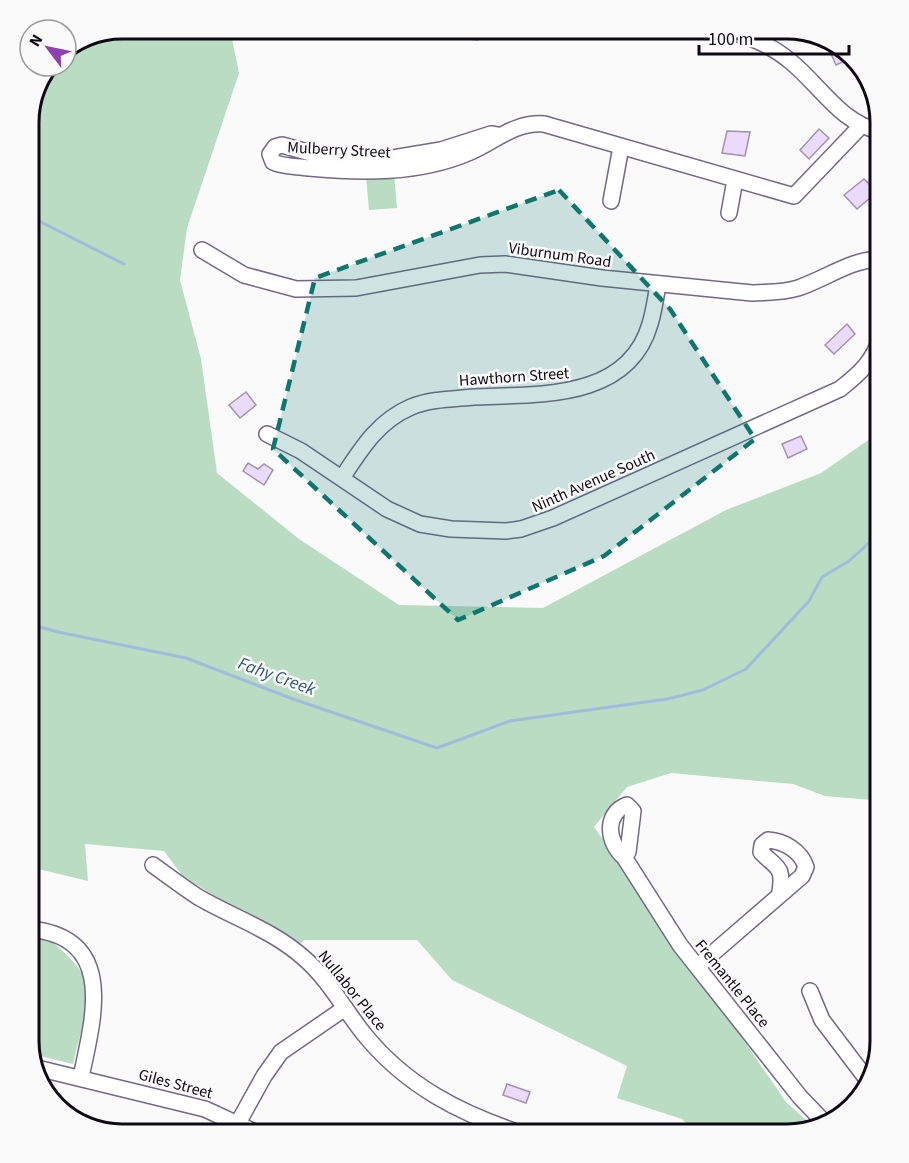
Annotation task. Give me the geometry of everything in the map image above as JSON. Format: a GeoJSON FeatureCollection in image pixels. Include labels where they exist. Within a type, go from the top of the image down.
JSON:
{"type":"FeatureCollection","features":[{"type":"Feature","properties":{"kind":"street"},"geometry":{"type":"LineString","coordinates":[[752,39],[779,52],[860,127],[870,129]]}},
{"type":"Feature","properties":{"kind":"street","name":"Mulberry Street"},"geometry":{"type":"LineString","coordinates":[[497,135],[493,141],[451,159],[396,170],[337,171],[282,165],[273,162],[270,154],[275,147],[282,145],[314,154],[393,158],[441,150],[491,134],[497,135],[522,125],[544,124],[794,196],[860,127]]}},
{"type":"Feature","properties":{"kind":"street"},"geometry":{"type":"LineString","coordinates":[[611,201],[621,147]]}},
{"type":"Feature","properties":{"kind":"street"},"geometry":{"type":"LineString","coordinates":[[729,213],[735,180]]}},
{"type":"Feature","properties":{"kind":"street","name":"Viburnum Road"},"geometry":{"type":"LineString","coordinates":[[202,250],[244,275],[296,289],[356,288],[480,265],[505,264],[658,284],[752,293],[775,292],[795,289],[858,262],[870,260]]}},
{"type":"Feature","properties":{"kind":"street","name":"Hawthorn Street"},"geometry":{"type":"LineString","coordinates":[[342,478],[376,430],[412,407],[460,398],[566,392],[596,383],[610,375],[628,360],[643,340],[650,325],[658,284]]}},
{"type":"Feature","properties":{"kind":"street","name":"Ninth Avenue South"},"geometry":{"type":"LineString","coordinates":[[267,434],[301,451],[395,513],[420,524],[451,529],[521,529],[553,518],[840,389],[870,361]]}},
{"type":"Feature","properties":{"kind":"street","name":"Fremantle Place"},"geometry":{"type":"LineString","coordinates":[[624,857],[681,945],[800,1097],[819,1117]]}},
{"type":"Feature","properties":{"kind":"street","name":"Nullabor Place"},"geometry":{"type":"LineString","coordinates":[[153,865],[199,897],[261,928],[286,944],[320,974],[383,1056],[417,1085],[465,1113],[496,1124]]}},
{"type":"Feature","properties":{"kind":"street"},"geometry":{"type":"LineString","coordinates":[[698,966],[780,892]]}},
{"type":"Feature","properties":{"kind":"street"},"geometry":{"type":"LineString","coordinates":[[39,930],[70,943],[86,961],[91,972],[95,1009],[81,1077]]}},
{"type":"Feature","properties":{"kind":"street"},"geometry":{"type":"LineString","coordinates":[[810,991],[816,1010],[863,1073]]}},
{"type":"Feature","properties":{"kind":"street"},"geometry":{"type":"LineString","coordinates":[[238,1123],[264,1076],[281,1052],[345,1008]]}},
{"type":"Feature","properties":{"kind":"street","name":"Giles Street"},"geometry":{"type":"LineString","coordinates":[[45,1070],[205,1109],[238,1123]]}},
{"type":"Feature","properties":{"kind":"highlighted area"},"geometry":{"type":"Polygon","coordinates":[[[559,190],[670,309],[755,439],[604,556],[458,620],[273,449],[315,278],[559,190]]]}},
{"type":"Feature","properties":{"kind":"green space"},"geometry":{"type":"Polygon","coordinates":[[[122,39],[232,39],[239,73],[187,228],[180,280],[201,359],[217,473],[299,539],[399,605],[543,608],[726,510],[821,473],[870,439],[870,800],[825,796],[793,784],[671,773],[627,787],[594,827],[646,898],[786,1102],[808,1121],[787,1124],[687,1124],[682,1119],[617,1098],[627,1066],[452,980],[417,940],[304,940],[299,945],[220,900],[182,875],[164,851],[85,844],[88,881],[39,869],[39,117],[45,90],[52,78],[78,78],[78,52],[90,45],[122,39]]]}},
{"type":"Feature","properties":{"kind":"green space"},"geometry":{"type":"Polygon","coordinates":[[[394,174],[397,208],[369,210],[366,176],[394,174]]]}},
{"type":"Feature","properties":{"kind":"green space"},"geometry":{"type":"Polygon","coordinates":[[[39,937],[46,937],[65,954],[78,968],[87,983],[87,1007],[73,1064],[41,1056],[39,937]]]}},
{"type":"Feature","properties":{"kind":"building"},"geometry":{"type":"Polygon","coordinates":[[[830,51],[844,62],[836,65],[830,51]]]}},
{"type":"Feature","properties":{"kind":"building"},"geometry":{"type":"Polygon","coordinates":[[[819,129],[829,138],[809,159],[800,150],[819,129]]]}},
{"type":"Feature","properties":{"kind":"building"},"geometry":{"type":"Polygon","coordinates":[[[727,131],[750,132],[745,156],[722,153],[727,131]]]}},
{"type":"Feature","properties":{"kind":"building"},"geometry":{"type":"Polygon","coordinates":[[[864,179],[870,185],[870,198],[857,209],[844,195],[864,179]]]}},
{"type":"Feature","properties":{"kind":"building"},"geometry":{"type":"Polygon","coordinates":[[[847,324],[855,334],[834,354],[825,345],[847,324]]]}},
{"type":"Feature","properties":{"kind":"building"},"geometry":{"type":"Polygon","coordinates":[[[246,392],[256,405],[240,418],[229,405],[246,392]]]}},
{"type":"Feature","properties":{"kind":"building"},"geometry":{"type":"Polygon","coordinates":[[[801,436],[807,449],[788,458],[782,444],[801,436]]]}},
{"type":"Feature","properties":{"kind":"building"},"geometry":{"type":"Polygon","coordinates":[[[248,463],[258,469],[264,464],[273,470],[264,485],[243,471],[248,463]]]}},
{"type":"Feature","properties":{"kind":"building"},"geometry":{"type":"Polygon","coordinates":[[[507,1084],[530,1092],[526,1103],[503,1095],[507,1084]]]}},
{"type":"Feature","properties":{"kind":"waterway"},"geometry":{"type":"LineString","coordinates":[[39,221],[124,264]]}},
{"type":"Feature","properties":{"kind":"waterway","name":"Fahy Creek"},"geometry":{"type":"LineString","coordinates":[[39,627],[186,658],[293,699],[437,748],[510,721],[667,699],[703,690],[746,669],[809,601],[822,577],[849,561],[870,542]]}}]}
